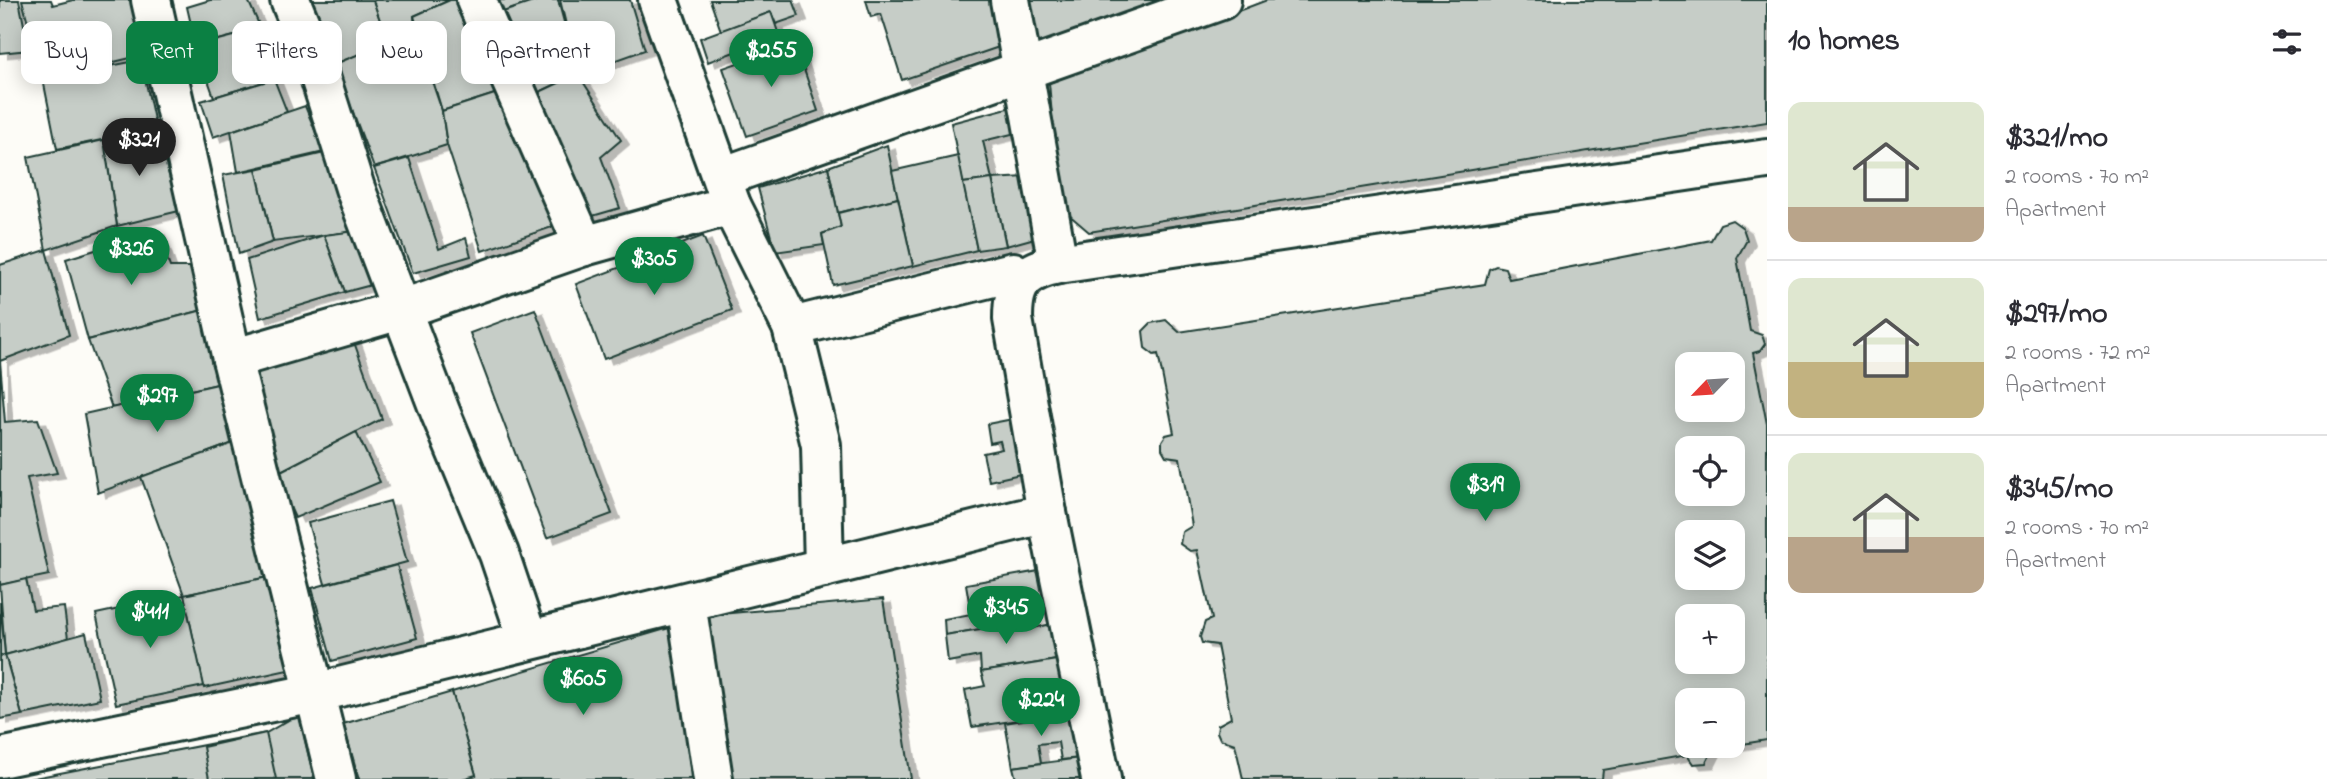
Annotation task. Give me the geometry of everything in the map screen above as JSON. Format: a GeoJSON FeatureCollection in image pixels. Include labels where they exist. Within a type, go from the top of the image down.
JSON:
{"type":"FeatureCollection","features":[{"type":"Feature","properties":{"kind":"street"},"geometry":{"type":"LineString","coordinates":[[151,0],[232,359],[336,779]]}},
{"type":"Feature","properties":{"kind":"street"},"geometry":{"type":"LineString","coordinates":[[290,0],[314,58],[355,188],[400,310],[499,554],[528,640]]}},
{"type":"Feature","properties":{"kind":"street"},"geometry":{"type":"LineString","coordinates":[[476,0],[584,246]]}},
{"type":"Feature","properties":{"kind":"street"},"geometry":{"type":"LineString","coordinates":[[658,0],[727,191],[792,327],[821,445],[824,568]]}},
{"type":"Feature","properties":{"kind":"street"},"geometry":{"type":"LineString","coordinates":[[1010,0],[1058,264]]}},
{"type":"Feature","properties":{"kind":"street"},"geometry":{"type":"LineString","coordinates":[[232,359],[400,310],[584,246],[727,191],[1021,71],[1221,0]]}},
{"type":"Feature","properties":{"kind":"street"},"geometry":{"type":"LineString","coordinates":[[1101,779],[1047,513],[1013,319],[1013,296],[1023,279],[1041,268],[1058,264],[1767,159]]}},
{"type":"Feature","properties":{"kind":"street"},"geometry":{"type":"LineString","coordinates":[[792,327],[1013,272],[1023,279]]}},
{"type":"Feature","properties":{"kind":"street"},"geometry":{"type":"LineString","coordinates":[[0,758],[316,692],[1047,513]]}},
{"type":"Feature","properties":{"kind":"street"},"geometry":{"type":"LineString","coordinates":[[686,603],[713,779]]}},
{"type":"Feature","properties":{"kind":"building"},"geometry":{"type":"Polygon","coordinates":[[[0,0],[19,0],[23,21],[21,21],[21,51],[0,53],[0,0]]]}},
{"type":"Feature","properties":{"kind":"building"},"geometry":{"type":"Polygon","coordinates":[[[22,0],[51,0],[53,5],[73,0],[132,0],[136,21],[126,21],[126,59],[112,62],[112,21],[28,21],[22,0]]]}},
{"type":"Feature","properties":{"kind":"building"},"geometry":{"type":"Polygon","coordinates":[[[210,0],[248,0],[257,21],[232,21],[232,37],[218,40],[218,21],[190,21],[187,7],[210,0]]]}},
{"type":"Feature","properties":{"kind":"building"},"geometry":{"type":"Polygon","coordinates":[[[310,0],[373,0],[380,21],[356,21],[356,56],[342,61],[342,21],[318,21],[310,0]]]}},
{"type":"Feature","properties":{"kind":"building"},"geometry":{"type":"Polygon","coordinates":[[[373,0],[450,0],[414,16],[414,21],[380,21],[373,0]]]}},
{"type":"Feature","properties":{"kind":"building"},"geometry":{"type":"Polygon","coordinates":[[[450,0],[460,0],[470,21],[461,21],[461,84],[501,84],[504,91],[442,111],[434,84],[447,84],[447,21],[415,21],[414,16],[450,0]]]}},
{"type":"Feature","properties":{"kind":"building"},"geometry":{"type":"Polygon","coordinates":[[[493,0],[539,0],[500,13],[493,0]]]}},
{"type":"Feature","properties":{"kind":"building"},"geometry":{"type":"Polygon","coordinates":[[[539,0],[558,0],[564,21],[503,21],[500,13],[539,0]]]}},
{"type":"Feature","properties":{"kind":"building"},"geometry":{"type":"Polygon","coordinates":[[[560,0],[630,0],[645,50],[615,61],[615,21],[565,21],[560,0]]]}},
{"type":"Feature","properties":{"kind":"building"},"geometry":{"type":"Polygon","coordinates":[[[710,0],[793,0],[799,16],[776,24],[771,12],[721,31],[710,0]]]}},
{"type":"Feature","properties":{"kind":"building"},"geometry":{"type":"Polygon","coordinates":[[[866,0],[993,0],[999,47],[902,80],[881,14],[871,17],[866,0]]]}},
{"type":"Feature","properties":{"kind":"building"},"geometry":{"type":"Polygon","coordinates":[[[1025,0],[1166,0],[1031,51],[1025,0]]]}},
{"type":"Feature","properties":{"kind":"building"},"geometry":{"type":"Polygon","coordinates":[[[1267,0],[1767,0],[1767,122],[1089,232],[1068,214],[1055,148],[1049,83],[1267,0]]]}},
{"type":"Feature","properties":{"kind":"building"},"geometry":{"type":"Polygon","coordinates":[[[771,12],[779,35],[708,62],[700,38],[771,12]]]}},
{"type":"Feature","properties":{"kind":"building"},"geometry":{"type":"Polygon","coordinates":[[[232,37],[232,84],[257,84],[214,97],[209,84],[218,84],[218,40],[232,37]]]}},
{"type":"Feature","properties":{"kind":"building"},"geometry":{"type":"Polygon","coordinates":[[[795,43],[818,111],[747,136],[723,68],[795,43]]]}},
{"type":"Feature","properties":{"kind":"building"},"geometry":{"type":"Polygon","coordinates":[[[356,55],[356,84],[433,84],[442,111],[447,145],[374,168],[342,83],[342,61],[356,55]]]}},
{"type":"Feature","properties":{"kind":"building"},"geometry":{"type":"Polygon","coordinates":[[[126,63],[126,84],[146,84],[156,129],[57,149],[44,84],[112,84],[112,66],[126,63]]]}},
{"type":"Feature","properties":{"kind":"building"},"geometry":{"type":"Polygon","coordinates":[[[257,84],[276,84],[287,112],[213,137],[201,101],[257,84]]]}},
{"type":"Feature","properties":{"kind":"building"},"geometry":{"type":"Polygon","coordinates":[[[527,84],[557,84],[531,96],[527,84]]]}},
{"type":"Feature","properties":{"kind":"building"},"geometry":{"type":"Polygon","coordinates":[[[557,84],[585,84],[621,140],[601,157],[620,208],[589,217],[531,96],[557,84]]]}},
{"type":"Feature","properties":{"kind":"building"},"geometry":{"type":"Polygon","coordinates":[[[504,91],[561,224],[482,251],[447,145],[442,111],[504,91]]]}},
{"type":"Feature","properties":{"kind":"building"},"geometry":{"type":"Polygon","coordinates":[[[305,106],[324,152],[238,172],[231,131],[305,106]]]}},
{"type":"Feature","properties":{"kind":"building"},"geometry":{"type":"Polygon","coordinates":[[[1015,106],[1020,132],[983,141],[992,179],[963,183],[951,123],[1015,106]]]}},
{"type":"Feature","properties":{"kind":"building"},"geometry":{"type":"Polygon","coordinates":[[[156,129],[179,211],[117,226],[104,140],[156,129]]]}},
{"type":"Feature","properties":{"kind":"building"},"geometry":{"type":"Polygon","coordinates":[[[104,140],[117,226],[46,250],[28,157],[104,140]]]}},
{"type":"Feature","properties":{"kind":"building"},"geometry":{"type":"Polygon","coordinates":[[[887,145],[898,198],[838,213],[828,167],[887,145]]]}},
{"type":"Feature","properties":{"kind":"building"},"geometry":{"type":"Polygon","coordinates":[[[333,151],[356,231],[273,242],[256,169],[333,151]]]}},
{"type":"Feature","properties":{"kind":"building"},"geometry":{"type":"Polygon","coordinates":[[[958,156],[977,250],[913,266],[892,171],[958,156]]]}},
{"type":"Feature","properties":{"kind":"building"},"geometry":{"type":"Polygon","coordinates":[[[409,158],[439,249],[466,238],[471,256],[413,273],[374,168],[409,158]]]}},
{"type":"Feature","properties":{"kind":"building"},"geometry":{"type":"Polygon","coordinates":[[[828,167],[841,227],[822,234],[824,245],[775,252],[758,188],[828,167]]]}},
{"type":"Feature","properties":{"kind":"building"},"geometry":{"type":"Polygon","coordinates":[[[256,169],[273,242],[239,254],[223,175],[256,169]]]}},
{"type":"Feature","properties":{"kind":"building"},"geometry":{"type":"Polygon","coordinates":[[[1028,177],[1042,236],[1006,246],[992,179],[1028,177]]]}},
{"type":"Feature","properties":{"kind":"building"},"geometry":{"type":"Polygon","coordinates":[[[992,179],[1006,246],[977,250],[963,183],[992,179]]]}},
{"type":"Feature","properties":{"kind":"building"},"geometry":{"type":"Polygon","coordinates":[[[898,198],[913,266],[833,285],[822,234],[841,227],[838,213],[898,198]]]}},
{"type":"Feature","properties":{"kind":"building"},"geometry":{"type":"Polygon","coordinates":[[[1732,220],[1743,228],[1747,240],[1737,258],[1750,331],[1762,335],[1765,344],[1760,351],[1753,353],[1767,424],[1767,740],[1745,744],[1745,688],[1675,688],[1675,757],[1603,770],[1602,779],[1243,779],[1235,744],[1220,739],[1217,732],[1218,725],[1231,718],[1217,645],[1202,643],[1200,637],[1205,622],[1212,619],[1197,550],[1190,551],[1180,544],[1182,532],[1192,526],[1180,458],[1166,456],[1162,449],[1162,441],[1166,435],[1174,433],[1158,354],[1154,355],[1145,348],[1143,331],[1151,323],[1166,320],[1179,332],[1485,284],[1489,269],[1496,266],[1505,268],[1509,279],[1711,240],[1720,224],[1732,220]]]}},
{"type":"Feature","properties":{"kind":"building"},"geometry":{"type":"Polygon","coordinates":[[[157,231],[170,267],[190,267],[203,310],[88,340],[66,259],[157,231]]]}},
{"type":"Feature","properties":{"kind":"building"},"geometry":{"type":"Polygon","coordinates":[[[356,231],[375,284],[345,292],[324,235],[356,231]]]}},
{"type":"Feature","properties":{"kind":"building"},"geometry":{"type":"Polygon","coordinates":[[[324,235],[345,292],[260,318],[247,260],[324,235]]]}},
{"type":"Feature","properties":{"kind":"building"},"geometry":{"type":"Polygon","coordinates":[[[703,236],[732,310],[604,359],[576,284],[703,236]]]}},
{"type":"Feature","properties":{"kind":"building"},"geometry":{"type":"Polygon","coordinates":[[[46,250],[69,335],[0,361],[0,265],[46,250]]]}},
{"type":"Feature","properties":{"kind":"building"},"geometry":{"type":"Polygon","coordinates":[[[535,309],[612,514],[547,538],[470,333],[535,309]]]}},
{"type":"Feature","properties":{"kind":"building"},"geometry":{"type":"Polygon","coordinates":[[[203,310],[222,383],[112,408],[88,340],[203,310]]]}},
{"type":"Feature","properties":{"kind":"building"},"geometry":{"type":"Polygon","coordinates":[[[351,334],[382,419],[275,474],[252,370],[351,334]]]}},
{"type":"Feature","properties":{"kind":"building"},"geometry":{"type":"Polygon","coordinates":[[[0,361],[5,422],[38,419],[57,473],[27,478],[49,575],[0,585],[0,361]]]}},
{"type":"Feature","properties":{"kind":"building"},"geometry":{"type":"Polygon","coordinates":[[[222,383],[236,442],[98,493],[84,414],[222,383]]]}},
{"type":"Feature","properties":{"kind":"building"},"geometry":{"type":"Polygon","coordinates":[[[1013,419],[1025,473],[989,481],[983,453],[1002,449],[1000,441],[990,443],[987,424],[1013,419]]]}},
{"type":"Feature","properties":{"kind":"building"},"geometry":{"type":"Polygon","coordinates":[[[356,432],[380,482],[295,518],[275,474],[356,432]]]}},
{"type":"Feature","properties":{"kind":"building"},"geometry":{"type":"Polygon","coordinates":[[[236,442],[277,575],[184,595],[141,477],[236,442]]]}},
{"type":"Feature","properties":{"kind":"building"},"geometry":{"type":"Polygon","coordinates":[[[390,501],[407,562],[325,584],[308,523],[390,501]]]}},
{"type":"Feature","properties":{"kind":"building"},"geometry":{"type":"Polygon","coordinates":[[[397,565],[417,638],[332,661],[312,588],[397,565]]]}},
{"type":"Feature","properties":{"kind":"building"},"geometry":{"type":"Polygon","coordinates":[[[1039,571],[1045,602],[1024,607],[1028,621],[945,635],[944,619],[971,614],[966,584],[1039,571]]]}},
{"type":"Feature","properties":{"kind":"building"},"geometry":{"type":"Polygon","coordinates":[[[277,575],[297,668],[204,688],[184,595],[277,575]]]}},
{"type":"Feature","properties":{"kind":"building"},"geometry":{"type":"Polygon","coordinates":[[[26,579],[33,610],[64,607],[68,639],[5,655],[0,585],[26,579]]]}},
{"type":"Feature","properties":{"kind":"building"},"geometry":{"type":"Polygon","coordinates":[[[184,595],[204,686],[116,704],[96,614],[184,595]]]}},
{"type":"Feature","properties":{"kind":"building"},"geometry":{"type":"Polygon","coordinates":[[[883,599],[911,779],[723,779],[699,616],[883,599]]]}},
{"type":"Feature","properties":{"kind":"building"},"geometry":{"type":"Polygon","coordinates":[[[0,602],[5,655],[0,656],[0,602]]]}},
{"type":"Feature","properties":{"kind":"building"},"geometry":{"type":"Polygon","coordinates":[[[1028,621],[1029,629],[1056,623],[1063,659],[981,672],[980,656],[948,662],[945,635],[1028,621]]]}},
{"type":"Feature","properties":{"kind":"building"},"geometry":{"type":"Polygon","coordinates":[[[676,626],[691,779],[462,779],[476,775],[452,692],[676,626]]]}},
{"type":"Feature","properties":{"kind":"building"},"geometry":{"type":"Polygon","coordinates":[[[86,633],[100,699],[22,715],[5,655],[86,633]]]}},
{"type":"Feature","properties":{"kind":"building"},"geometry":{"type":"Polygon","coordinates":[[[5,655],[22,715],[0,719],[0,656],[5,655]]]}},
{"type":"Feature","properties":{"kind":"building"},"geometry":{"type":"Polygon","coordinates":[[[1063,659],[1071,712],[972,727],[965,690],[985,686],[981,672],[1063,659]]]}},
{"type":"Feature","properties":{"kind":"building"},"geometry":{"type":"Polygon","coordinates":[[[452,692],[476,775],[462,779],[359,779],[343,724],[452,692]]]}},
{"type":"Feature","properties":{"kind":"building"},"geometry":{"type":"Polygon","coordinates":[[[1071,712],[1080,758],[1061,760],[1058,742],[1038,744],[1041,763],[1013,767],[1005,723],[1071,712]]]}},
{"type":"Feature","properties":{"kind":"building"},"geometry":{"type":"Polygon","coordinates":[[[299,714],[314,779],[29,779],[266,733],[299,714]]]}},
{"type":"Feature","properties":{"kind":"building"},"geometry":{"type":"Polygon","coordinates":[[[266,733],[276,779],[209,779],[203,747],[266,733]]]}},
{"type":"Feature","properties":{"kind":"building"},"geometry":{"type":"Polygon","coordinates":[[[1080,758],[1084,779],[1016,779],[1013,767],[1080,758]]]}},
{"type":"Feature","properties":{"kind":"building"},"geometry":{"type":"Polygon","coordinates":[[[1689,758],[1708,758],[1706,763],[1693,764],[1689,758]]]}}]}
